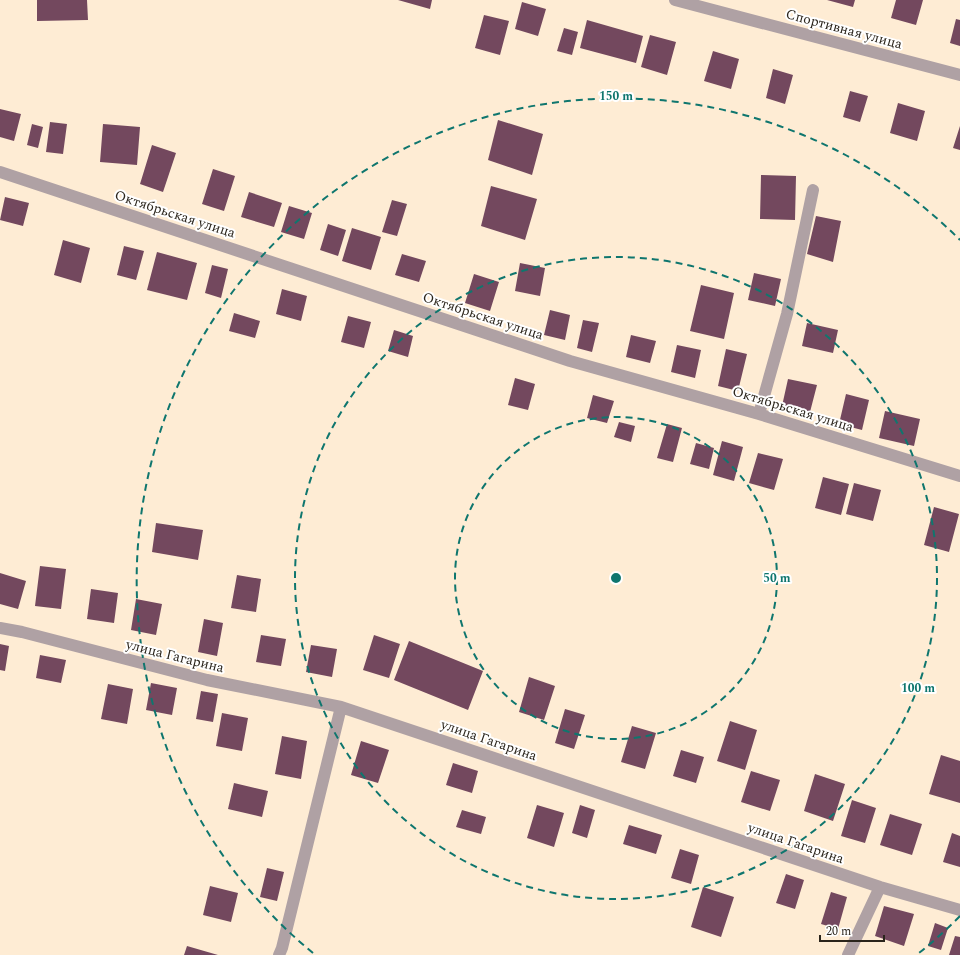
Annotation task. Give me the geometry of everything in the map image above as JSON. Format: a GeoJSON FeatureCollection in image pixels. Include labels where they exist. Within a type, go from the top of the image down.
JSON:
{"type":"FeatureCollection","features":[{"type":"Feature","properties":{"kind":"street","name":"Спортивная улица"},"geometry":{"type":"LineString","coordinates":[[675,0],[960,75]]}},
{"type":"Feature","properties":{"kind":"street","name":"Октябрьская улица"},"geometry":{"type":"LineString","coordinates":[[0,172],[570,361],[758,414],[960,476]]}},
{"type":"Feature","properties":{"kind":"street"},"geometry":{"type":"LineString","coordinates":[[758,414],[787,314],[813,190]]}},
{"type":"Feature","properties":{"kind":"street","name":"улица Гагарина"},"geometry":{"type":"LineString","coordinates":[[0,628],[22,632],[207,680],[341,707],[880,887],[960,910]]}},
{"type":"Feature","properties":{"kind":"street"},"geometry":{"type":"LineString","coordinates":[[279,955],[284,940],[341,707]]}},
{"type":"Feature","properties":{"kind":"street"},"geometry":{"type":"LineString","coordinates":[[848,955],[880,887]]}},
{"type":"Feature","properties":{"kind":"building"},"geometry":{"type":"Polygon","coordinates":[[[37,0],[87,0],[88,20],[37,21],[37,0]]]}},
{"type":"Feature","properties":{"kind":"building"},"geometry":{"type":"Polygon","coordinates":[[[398,0],[432,0],[430,9],[398,0]]]}},
{"type":"Feature","properties":{"kind":"building"},"geometry":{"type":"Polygon","coordinates":[[[827,0],[855,0],[853,7],[827,0]]]}},
{"type":"Feature","properties":{"kind":"building"},"geometry":{"type":"Polygon","coordinates":[[[896,0],[923,0],[916,25],[891,18],[896,0]]]}},
{"type":"Feature","properties":{"kind":"building"},"geometry":{"type":"Polygon","coordinates":[[[522,2],[546,9],[538,36],[515,29],[522,2]]]}},
{"type":"Feature","properties":{"kind":"building"},"geometry":{"type":"Polygon","coordinates":[[[484,15],[509,21],[500,55],[475,48],[484,15]]]}},
{"type":"Feature","properties":{"kind":"building"},"geometry":{"type":"Polygon","coordinates":[[[956,19],[960,20],[960,46],[950,43],[956,19]]]}},
{"type":"Feature","properties":{"kind":"building"},"geometry":{"type":"Polygon","coordinates":[[[587,20],[643,36],[636,63],[580,48],[587,20]]]}},
{"type":"Feature","properties":{"kind":"building"},"geometry":{"type":"Polygon","coordinates":[[[564,28],[578,32],[572,55],[557,51],[564,28]]]}},
{"type":"Feature","properties":{"kind":"building"},"geometry":{"type":"Polygon","coordinates":[[[650,35],[676,42],[667,75],[641,67],[650,35]]]}},
{"type":"Feature","properties":{"kind":"building"},"geometry":{"type":"Polygon","coordinates":[[[713,51],[739,59],[731,89],[704,81],[713,51]]]}},
{"type":"Feature","properties":{"kind":"building"},"geometry":{"type":"Polygon","coordinates":[[[773,69],[793,75],[785,104],[766,98],[773,69]]]}},
{"type":"Feature","properties":{"kind":"building"},"geometry":{"type":"Polygon","coordinates":[[[850,91],[868,96],[860,122],[843,117],[850,91]]]}},
{"type":"Feature","properties":{"kind":"building"},"geometry":{"type":"Polygon","coordinates":[[[898,103],[925,111],[917,141],[890,133],[898,103]]]}},
{"type":"Feature","properties":{"kind":"building"},"geometry":{"type":"Polygon","coordinates":[[[0,109],[21,114],[14,141],[0,137],[0,109]]]}},
{"type":"Feature","properties":{"kind":"building"},"geometry":{"type":"Polygon","coordinates":[[[498,120],[543,134],[532,175],[488,160],[498,120]]]}},
{"type":"Feature","properties":{"kind":"building"},"geometry":{"type":"Polygon","coordinates":[[[50,122],[67,124],[63,154],[46,152],[50,122]]]}},
{"type":"Feature","properties":{"kind":"building"},"geometry":{"type":"Polygon","coordinates":[[[32,124],[43,127],[38,148],[27,145],[32,124]]]}},
{"type":"Feature","properties":{"kind":"building"},"geometry":{"type":"Polygon","coordinates":[[[103,124],[140,127],[137,165],[100,162],[103,124]]]}},
{"type":"Feature","properties":{"kind":"building"},"geometry":{"type":"Polygon","coordinates":[[[960,126],[960,150],[953,148],[960,126]]]}},
{"type":"Feature","properties":{"kind":"building"},"geometry":{"type":"Polygon","coordinates":[[[152,145],[176,153],[163,192],[140,184],[152,145]]]}},
{"type":"Feature","properties":{"kind":"building"},"geometry":{"type":"Polygon","coordinates":[[[213,169],[235,176],[224,211],[202,204],[213,169]]]}},
{"type":"Feature","properties":{"kind":"building"},"geometry":{"type":"Polygon","coordinates":[[[761,175],[796,176],[795,220],[760,219],[761,175]]]}},
{"type":"Feature","properties":{"kind":"building"},"geometry":{"type":"Polygon","coordinates":[[[491,186],[537,199],[525,240],[481,226],[491,186]]]}},
{"type":"Feature","properties":{"kind":"building"},"geometry":{"type":"Polygon","coordinates":[[[249,192],[282,203],[274,227],[241,217],[249,192]]]}},
{"type":"Feature","properties":{"kind":"building"},"geometry":{"type":"Polygon","coordinates":[[[5,197],[29,203],[23,226],[0,220],[5,197]]]}},
{"type":"Feature","properties":{"kind":"building"},"geometry":{"type":"Polygon","coordinates":[[[392,200],[407,204],[397,236],[382,232],[392,200]]]}},
{"type":"Feature","properties":{"kind":"building"},"geometry":{"type":"Polygon","coordinates":[[[289,206],[312,213],[304,239],[281,232],[289,206]]]}},
{"type":"Feature","properties":{"kind":"building"},"geometry":{"type":"Polygon","coordinates":[[[816,216],[841,221],[833,262],[807,254],[816,216]]]}},
{"type":"Feature","properties":{"kind":"building"},"geometry":{"type":"Polygon","coordinates":[[[328,224],[346,230],[338,256],[320,250],[328,224]]]}},
{"type":"Feature","properties":{"kind":"building"},"geometry":{"type":"Polygon","coordinates":[[[352,228],[381,237],[371,270],[342,261],[352,228]]]}},
{"type":"Feature","properties":{"kind":"building"},"geometry":{"type":"Polygon","coordinates":[[[63,240],[90,248],[81,283],[54,275],[63,240]]]}},
{"type":"Feature","properties":{"kind":"building"},"geometry":{"type":"Polygon","coordinates":[[[124,246],[144,251],[136,280],[117,275],[124,246]]]}},
{"type":"Feature","properties":{"kind":"building"},"geometry":{"type":"Polygon","coordinates":[[[157,252],[197,263],[187,300],[147,290],[157,252]]]}},
{"type":"Feature","properties":{"kind":"building"},"geometry":{"type":"Polygon","coordinates":[[[402,254],[426,261],[419,282],[395,275],[402,254]]]}},
{"type":"Feature","properties":{"kind":"building"},"geometry":{"type":"Polygon","coordinates":[[[520,263],[545,268],[540,296],[515,291],[520,263]]]}},
{"type":"Feature","properties":{"kind":"building"},"geometry":{"type":"Polygon","coordinates":[[[212,265],[228,269],[221,298],[205,293],[212,265]]]}},
{"type":"Feature","properties":{"kind":"building"},"geometry":{"type":"Polygon","coordinates":[[[754,273],[781,279],[775,306],[748,300],[754,273]]]}},
{"type":"Feature","properties":{"kind":"building"},"geometry":{"type":"Polygon","coordinates":[[[474,274],[499,282],[490,311],[465,303],[474,274]]]}},
{"type":"Feature","properties":{"kind":"building"},"geometry":{"type":"Polygon","coordinates":[[[701,285],[734,293],[724,339],[690,331],[701,285]]]}},
{"type":"Feature","properties":{"kind":"building"},"geometry":{"type":"Polygon","coordinates":[[[282,289],[307,296],[301,321],[276,314],[282,289]]]}},
{"type":"Feature","properties":{"kind":"building"},"geometry":{"type":"Polygon","coordinates":[[[550,310],[570,315],[565,340],[544,335],[550,310]]]}},
{"type":"Feature","properties":{"kind":"building"},"geometry":{"type":"Polygon","coordinates":[[[234,313],[260,321],[255,338],[229,331],[234,313]]]}},
{"type":"Feature","properties":{"kind":"building"},"geometry":{"type":"Polygon","coordinates":[[[348,316],[371,322],[364,348],[341,342],[348,316]]]}},
{"type":"Feature","properties":{"kind":"building"},"geometry":{"type":"Polygon","coordinates":[[[583,320],[599,323],[592,352],[577,348],[583,320]]]}},
{"type":"Feature","properties":{"kind":"building"},"geometry":{"type":"Polygon","coordinates":[[[807,323],[838,330],[833,353],[802,346],[807,323]]]}},
{"type":"Feature","properties":{"kind":"building"},"geometry":{"type":"Polygon","coordinates":[[[394,330],[413,336],[408,357],[388,351],[394,330]]]}},
{"type":"Feature","properties":{"kind":"building"},"geometry":{"type":"Polygon","coordinates":[[[631,335],[656,341],[650,363],[626,357],[631,335]]]}},
{"type":"Feature","properties":{"kind":"building"},"geometry":{"type":"Polygon","coordinates":[[[677,345],[701,350],[695,378],[671,372],[677,345]]]}},
{"type":"Feature","properties":{"kind":"building"},"geometry":{"type":"Polygon","coordinates":[[[726,349],[747,354],[738,391],[718,386],[726,349]]]}},
{"type":"Feature","properties":{"kind":"building"},"geometry":{"type":"Polygon","coordinates":[[[515,378],[535,384],[528,410],[508,405],[515,378]]]}},
{"type":"Feature","properties":{"kind":"building"},"geometry":{"type":"Polygon","coordinates":[[[788,379],[817,385],[810,412],[782,406],[788,379]]]}},
{"type":"Feature","properties":{"kind":"building"},"geometry":{"type":"Polygon","coordinates":[[[846,394],[869,400],[862,430],[839,424],[846,394]]]}},
{"type":"Feature","properties":{"kind":"building"},"geometry":{"type":"Polygon","coordinates":[[[593,395],[614,401],[607,423],[587,418],[593,395]]]}},
{"type":"Feature","properties":{"kind":"building"},"geometry":{"type":"Polygon","coordinates":[[[885,411],[920,419],[914,446],[879,438],[885,411]]]}},
{"type":"Feature","properties":{"kind":"building"},"geometry":{"type":"Polygon","coordinates":[[[619,422],[635,426],[631,442],[614,437],[619,422]]]}},
{"type":"Feature","properties":{"kind":"building"},"geometry":{"type":"Polygon","coordinates":[[[667,424],[682,428],[673,462],[657,458],[667,424]]]}},
{"type":"Feature","properties":{"kind":"building"},"geometry":{"type":"Polygon","coordinates":[[[722,441],[743,447],[734,481],[713,475],[722,441]]]}},
{"type":"Feature","properties":{"kind":"building"},"geometry":{"type":"Polygon","coordinates":[[[696,443],[714,448],[709,469],[690,464],[696,443]]]}},
{"type":"Feature","properties":{"kind":"building"},"geometry":{"type":"Polygon","coordinates":[[[758,453],[783,459],[774,490],[749,483],[758,453]]]}},
{"type":"Feature","properties":{"kind":"building"},"geometry":{"type":"Polygon","coordinates":[[[823,477],[849,484],[841,515],[815,508],[823,477]]]}},
{"type":"Feature","properties":{"kind":"building"},"geometry":{"type":"Polygon","coordinates":[[[854,483],[881,490],[873,521],[846,514],[854,483]]]}},
{"type":"Feature","properties":{"kind":"building"},"geometry":{"type":"Polygon","coordinates":[[[934,507],[959,514],[949,552],[924,545],[934,507]]]}},
{"type":"Feature","properties":{"kind":"building"},"geometry":{"type":"Polygon","coordinates":[[[156,523],[203,530],[198,560],[152,552],[156,523]]]}},
{"type":"Feature","properties":{"kind":"building"},"geometry":{"type":"Polygon","coordinates":[[[40,566],[66,569],[61,609],[35,606],[40,566]]]}},
{"type":"Feature","properties":{"kind":"building"},"geometry":{"type":"Polygon","coordinates":[[[0,573],[26,581],[18,609],[0,604],[0,573]]]}},
{"type":"Feature","properties":{"kind":"building"},"geometry":{"type":"Polygon","coordinates":[[[237,575],[261,579],[256,612],[231,608],[237,575]]]}},
{"type":"Feature","properties":{"kind":"building"},"geometry":{"type":"Polygon","coordinates":[[[91,589],[118,593],[114,623],[87,619],[91,589]]]}},
{"type":"Feature","properties":{"kind":"building"},"geometry":{"type":"Polygon","coordinates":[[[136,599],[162,604],[156,635],[131,630],[136,599]]]}},
{"type":"Feature","properties":{"kind":"building"},"geometry":{"type":"Polygon","coordinates":[[[204,619],[223,623],[217,656],[198,652],[204,619]]]}},
{"type":"Feature","properties":{"kind":"building"},"geometry":{"type":"Polygon","coordinates":[[[261,635],[286,639],[281,666],[256,662],[261,635]]]}},
{"type":"Feature","properties":{"kind":"building"},"geometry":{"type":"Polygon","coordinates":[[[374,635],[400,644],[389,678],[363,670],[374,635]]]}},
{"type":"Feature","properties":{"kind":"building"},"geometry":{"type":"Polygon","coordinates":[[[409,641],[483,671],[468,710],[394,680],[409,641]]]}},
{"type":"Feature","properties":{"kind":"building"},"geometry":{"type":"Polygon","coordinates":[[[0,644],[9,646],[5,671],[0,670],[0,644]]]}},
{"type":"Feature","properties":{"kind":"building"},"geometry":{"type":"Polygon","coordinates":[[[311,645],[337,649],[332,677],[306,672],[311,645]]]}},
{"type":"Feature","properties":{"kind":"building"},"geometry":{"type":"Polygon","coordinates":[[[40,655],[66,660],[61,683],[36,678],[40,655]]]}},
{"type":"Feature","properties":{"kind":"building"},"geometry":{"type":"Polygon","coordinates":[[[529,677],[555,686],[544,720],[519,712],[529,677]]]}},
{"type":"Feature","properties":{"kind":"building"},"geometry":{"type":"Polygon","coordinates":[[[151,683],[177,688],[172,715],[146,710],[151,683]]]}},
{"type":"Feature","properties":{"kind":"building"},"geometry":{"type":"Polygon","coordinates":[[[108,684],[133,689],[127,724],[101,719],[108,684]]]}},
{"type":"Feature","properties":{"kind":"building"},"geometry":{"type":"Polygon","coordinates":[[[201,691],[218,694],[213,722],[196,719],[201,691]]]}},
{"type":"Feature","properties":{"kind":"building"},"geometry":{"type":"Polygon","coordinates":[[[565,709],[585,715],[574,749],[555,743],[565,709]]]}},
{"type":"Feature","properties":{"kind":"building"},"geometry":{"type":"Polygon","coordinates":[[[222,713],[248,718],[242,751],[216,746],[222,713]]]}},
{"type":"Feature","properties":{"kind":"building"},"geometry":{"type":"Polygon","coordinates":[[[730,721],[757,730],[745,770],[717,761],[730,721]]]}},
{"type":"Feature","properties":{"kind":"building"},"geometry":{"type":"Polygon","coordinates":[[[632,726],[656,733],[645,769],[621,762],[632,726]]]}},
{"type":"Feature","properties":{"kind":"building"},"geometry":{"type":"Polygon","coordinates":[[[282,736],[307,741],[301,779],[275,774],[282,736]]]}},
{"type":"Feature","properties":{"kind":"building"},"geometry":{"type":"Polygon","coordinates":[[[361,741],[389,750],[378,783],[351,775],[361,741]]]}},
{"type":"Feature","properties":{"kind":"building"},"geometry":{"type":"Polygon","coordinates":[[[681,750],[704,757],[696,783],[673,776],[681,750]]]}},
{"type":"Feature","properties":{"kind":"building"},"geometry":{"type":"Polygon","coordinates":[[[941,755],[960,761],[960,803],[929,794],[941,755]]]}},
{"type":"Feature","properties":{"kind":"building"},"geometry":{"type":"Polygon","coordinates":[[[453,763],[478,771],[472,793],[446,785],[453,763]]]}},
{"type":"Feature","properties":{"kind":"building"},"geometry":{"type":"Polygon","coordinates":[[[751,771],[780,780],[770,811],[741,802],[751,771]]]}},
{"type":"Feature","properties":{"kind":"building"},"geometry":{"type":"Polygon","coordinates":[[[815,774],[845,784],[833,821],[804,811],[815,774]]]}},
{"type":"Feature","properties":{"kind":"building"},"geometry":{"type":"Polygon","coordinates":[[[234,783],[268,791],[262,817],[228,809],[234,783]]]}},
{"type":"Feature","properties":{"kind":"building"},"geometry":{"type":"Polygon","coordinates":[[[852,800],[876,808],[865,843],[841,836],[852,800]]]}},
{"type":"Feature","properties":{"kind":"building"},"geometry":{"type":"Polygon","coordinates":[[[537,805],[564,813],[554,847],[527,838],[537,805]]]}},
{"type":"Feature","properties":{"kind":"building"},"geometry":{"type":"Polygon","coordinates":[[[580,805],[595,810],[587,838],[572,833],[580,805]]]}},
{"type":"Feature","properties":{"kind":"building"},"geometry":{"type":"Polygon","coordinates":[[[462,810],[486,817],[481,834],[456,827],[462,810]]]}},
{"type":"Feature","properties":{"kind":"building"},"geometry":{"type":"Polygon","coordinates":[[[890,814],[922,824],[912,855],[880,845],[890,814]]]}},
{"type":"Feature","properties":{"kind":"building"},"geometry":{"type":"Polygon","coordinates":[[[629,825],[662,835],[656,854],[623,844],[629,825]]]}},
{"type":"Feature","properties":{"kind":"building"},"geometry":{"type":"Polygon","coordinates":[[[952,833],[960,836],[960,867],[943,862],[952,833]]]}},
{"type":"Feature","properties":{"kind":"building"},"geometry":{"type":"Polygon","coordinates":[[[680,849],[699,855],[691,884],[671,878],[680,849]]]}},
{"type":"Feature","properties":{"kind":"building"},"geometry":{"type":"Polygon","coordinates":[[[267,868],[284,872],[277,901],[260,897],[267,868]]]}},
{"type":"Feature","properties":{"kind":"building"},"geometry":{"type":"Polygon","coordinates":[[[786,874],[804,880],[795,909],[776,903],[786,874]]]}},
{"type":"Feature","properties":{"kind":"building"},"geometry":{"type":"Polygon","coordinates":[[[210,886],[238,893],[231,922],[203,915],[210,886]]]}},
{"type":"Feature","properties":{"kind":"building"},"geometry":{"type":"Polygon","coordinates":[[[703,887],[734,897],[721,937],[691,927],[703,887]]]}},
{"type":"Feature","properties":{"kind":"building"},"geometry":{"type":"Polygon","coordinates":[[[831,892],[847,897],[838,929],[821,924],[831,892]]]}},
{"type":"Feature","properties":{"kind":"building"},"geometry":{"type":"Polygon","coordinates":[[[884,906],[914,914],[904,946],[875,936],[884,906]]]}},
{"type":"Feature","properties":{"kind":"building"},"geometry":{"type":"Polygon","coordinates":[[[935,923],[948,928],[941,950],[928,946],[935,923]]]}},
{"type":"Feature","properties":{"kind":"building"},"geometry":{"type":"Polygon","coordinates":[[[955,936],[960,937],[960,955],[949,955],[955,936]]]}},
{"type":"Feature","properties":{"kind":"building"},"geometry":{"type":"Polygon","coordinates":[[[187,946],[218,955],[184,955],[187,946]]]}}]}
